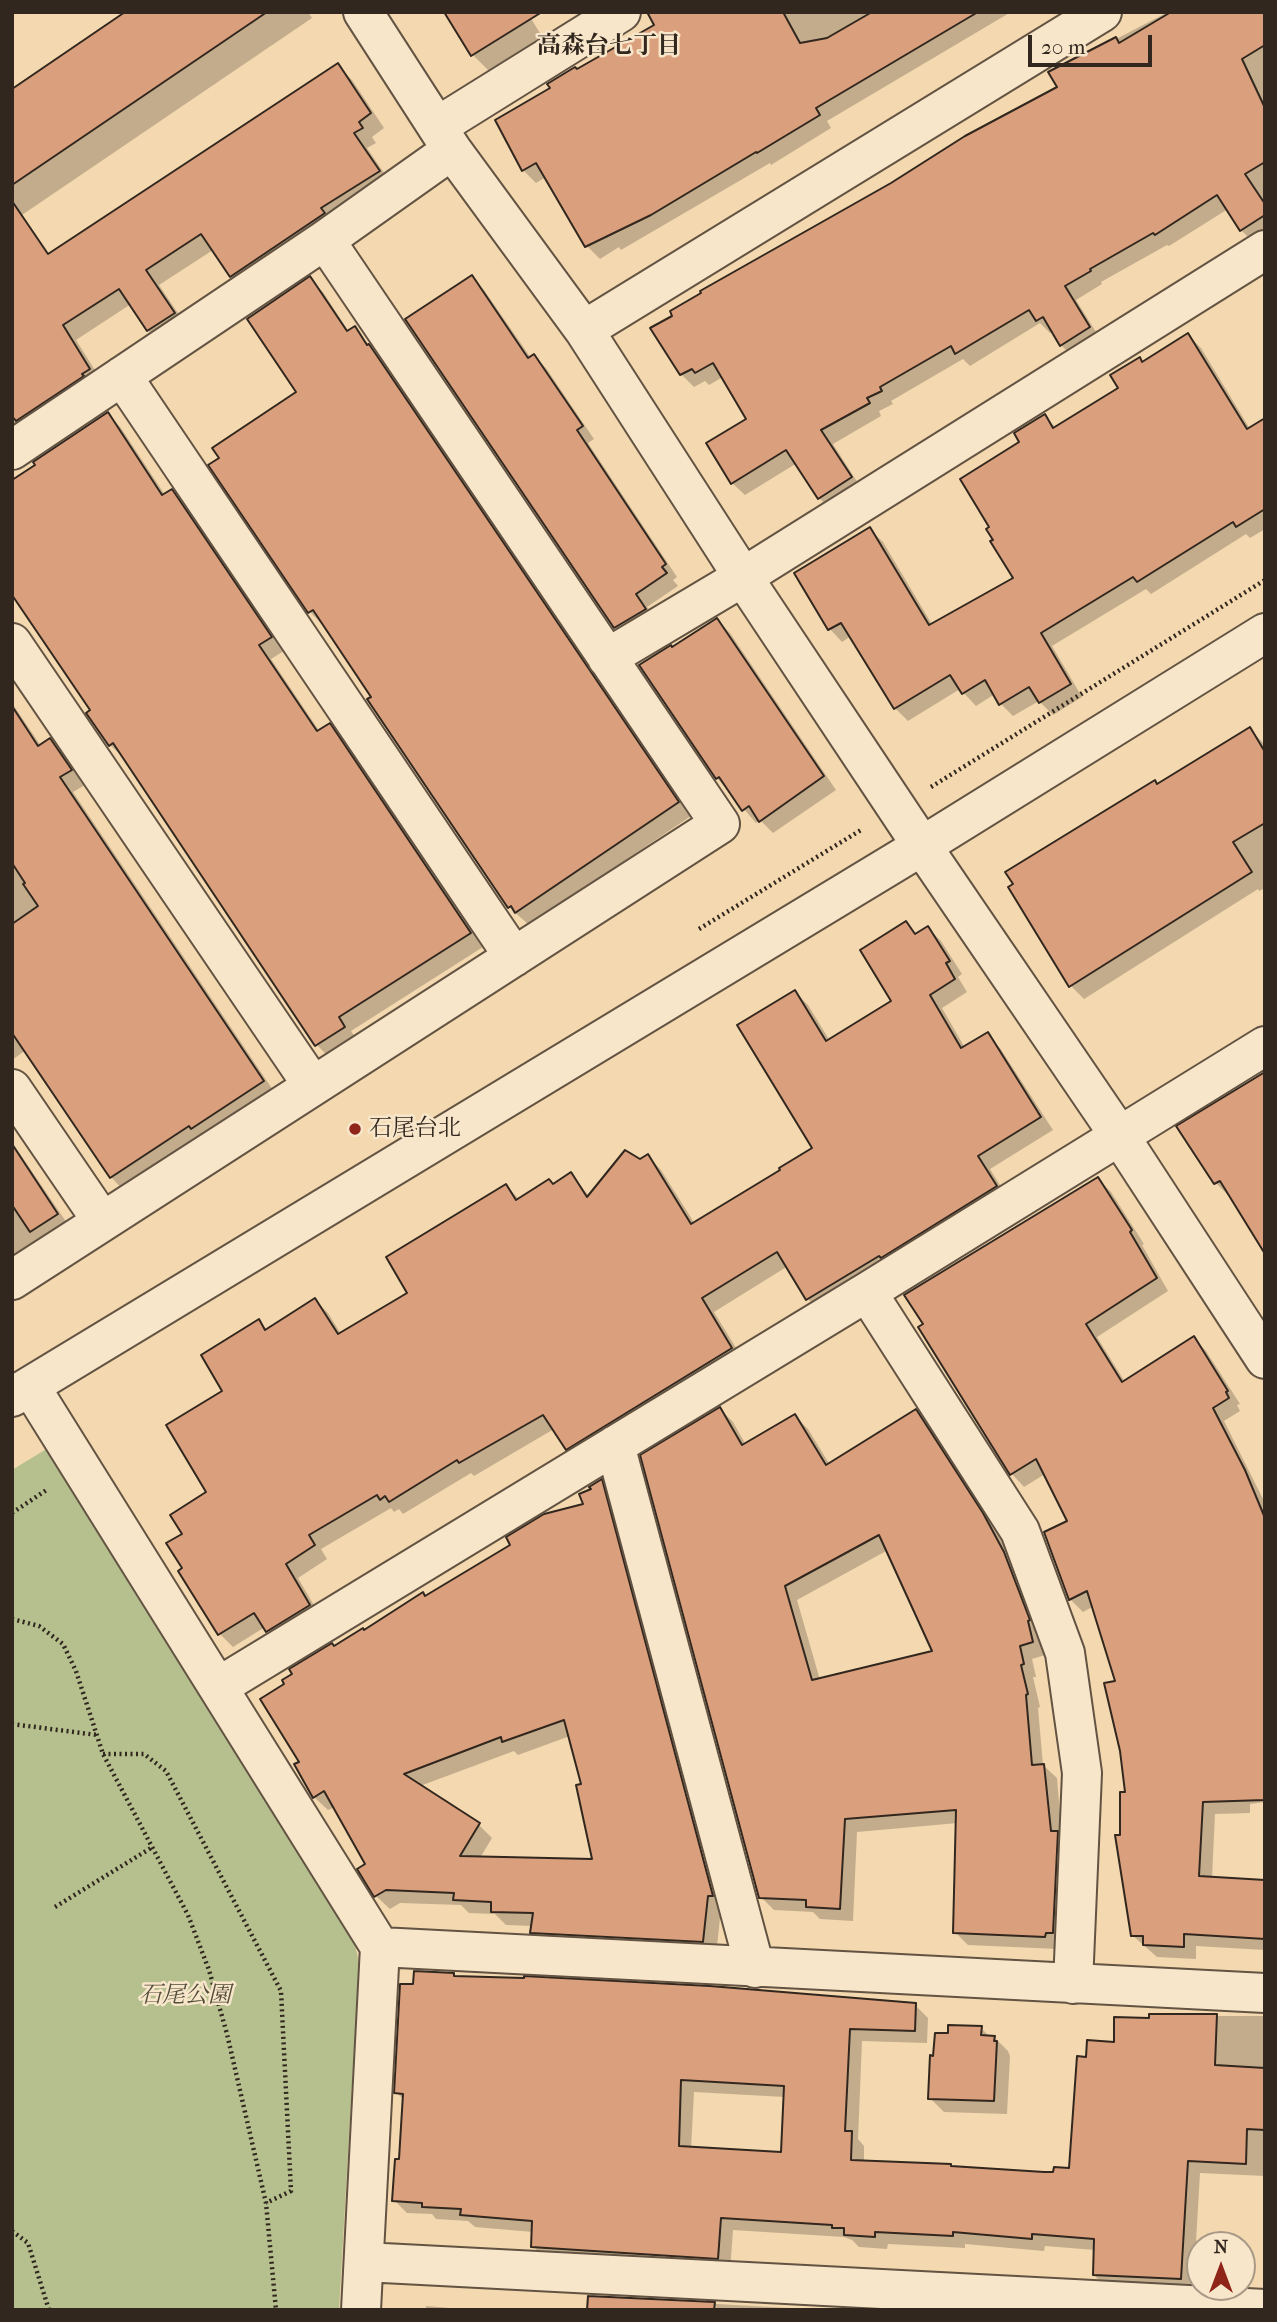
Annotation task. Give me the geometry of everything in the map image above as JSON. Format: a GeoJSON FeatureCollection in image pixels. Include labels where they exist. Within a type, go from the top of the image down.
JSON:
{"type":"FeatureCollection","features":[{"type":"Feature","properties":{"kind":"street"},"geometry":{"type":"LineString","coordinates":[[363,12],[445,138],[584,330],[743,577],[1119,1135],[1265,1359]]}},
{"type":"Feature","properties":{"kind":"street"},"geometry":{"type":"LineString","coordinates":[[12,450],[325,240],[445,138],[621,12]]}},
{"type":"Feature","properties":{"kind":"street"},"geometry":{"type":"LineString","coordinates":[[584,330],[1102,12]]}},
{"type":"Feature","properties":{"kind":"street"},"geometry":{"type":"LineString","coordinates":[[12,1280],[720,824],[325,240]]}},
{"type":"Feature","properties":{"kind":"street"},"geometry":{"type":"LineString","coordinates":[[607,658],[743,577],[1265,250]]}},
{"type":"Feature","properties":{"kind":"street"},"geometry":{"type":"LineString","coordinates":[[122,376],[514,957]]}},
{"type":"Feature","properties":{"kind":"street"},"geometry":{"type":"LineString","coordinates":[[361,2310],[380,1947],[218,1687],[21,1391],[922,846],[1265,633]]}},
{"type":"Feature","properties":{"kind":"street"},"geometry":{"type":"LineString","coordinates":[[12,643],[313,1086]]}},
{"type":"Feature","properties":{"kind":"street"},"geometry":{"type":"LineString","coordinates":[[218,1687],[1265,1046]]}},
{"type":"Feature","properties":{"kind":"street"},"geometry":{"type":"LineString","coordinates":[[12,1089],[102,1222]]}},
{"type":"Feature","properties":{"kind":"street"},"geometry":{"type":"LineString","coordinates":[[867,1292],[1020,1531],[1065,1653],[1082,1773],[1073,1983]]}},
{"type":"Feature","properties":{"kind":"street"},"geometry":{"type":"LineString","coordinates":[[615,1446],[755,1968]]}},
{"type":"Feature","properties":{"kind":"street"},"geometry":{"type":"LineString","coordinates":[[380,1947],[1265,1993]]}},
{"type":"Feature","properties":{"kind":"street"},"geometry":{"type":"LineString","coordinates":[[364,2262],[1265,2309]]}},
{"type":"Feature","properties":{"kind":"path"},"geometry":{"type":"LineString","coordinates":[[12,1619],[38,1626],[63,1644],[76,1671],[103,1754],[188,1915],[209,1970],[227,2034],[266,2203],[276,2310]]}},
{"type":"Feature","properties":{"kind":"path"},"geometry":{"type":"LineString","coordinates":[[12,1724],[97,1735]]}},
{"type":"Feature","properties":{"kind":"path"},"geometry":{"type":"LineString","coordinates":[[103,1754],[144,1754],[166,1771],[281,1991],[291,2191],[266,2203]]}},
{"type":"Feature","properties":{"kind":"path"},"geometry":{"type":"LineString","coordinates":[[55,1907],[151,1848]]}},
{"type":"Feature","properties":{"kind":"path"},"geometry":{"type":"LineString","coordinates":[[12,2231],[28,2243],[49,2310]]}},
{"type":"Feature","properties":{"kind":"green space","name":"石尾公園"},"geometry":{"type":"Polygon","coordinates":[[[48,1448],[354,1941],[359,1962],[339,2310],[12,2310],[12,1470],[48,1448]]]}},
{"type":"Feature","properties":{"kind":"building"},"geometry":{"type":"Polygon","coordinates":[[[125,12],[267,12],[12,185],[12,89],[125,12]]]}},
{"type":"Feature","properties":{"kind":"building"},"geometry":{"type":"Polygon","coordinates":[[[444,12],[542,12],[471,56],[444,12]]]}},
{"type":"Feature","properties":{"kind":"building"},"geometry":{"type":"Polygon","coordinates":[[[647,12],[783,12],[800,43],[827,38],[872,12],[978,12],[816,108],[820,115],[757,153],[651,215],[585,247],[536,163],[522,171],[495,120],[550,88],[547,84],[575,67],[577,69],[654,25],[647,12]]]}},
{"type":"Feature","properties":{"kind":"building"},"geometry":{"type":"Polygon","coordinates":[[[1171,12],[1265,12],[1265,45],[1242,59],[1265,108],[1265,162],[1245,174],[1265,204],[1265,215],[1240,231],[1217,195],[1155,235],[1153,233],[1065,286],[1090,327],[1060,346],[1043,317],[1036,321],[1029,310],[955,354],[951,346],[880,387],[882,391],[867,398],[870,403],[821,430],[852,477],[818,499],[786,450],[731,484],[706,443],[746,419],[713,363],[695,373],[692,369],[680,375],[650,328],[672,316],[670,311],[701,293],[700,291],[891,183],[965,136],[1057,87],[1048,72],[1116,37],[1119,43],[1171,12]]]}},
{"type":"Feature","properties":{"kind":"building"},"geometry":{"type":"Polygon","coordinates":[[[338,63],[371,113],[359,122],[363,128],[354,133],[380,171],[321,208],[325,213],[230,277],[201,234],[146,270],[175,313],[147,331],[119,289],[63,325],[90,369],[82,374],[84,376],[16,421],[12,416],[12,201],[48,254],[338,63]]]}},
{"type":"Feature","properties":{"kind":"building"},"geometry":{"type":"Polygon","coordinates":[[[472,275],[528,358],[534,354],[583,426],[577,430],[666,564],[662,567],[667,573],[636,594],[646,609],[614,628],[405,319],[472,275]]]}},
{"type":"Feature","properties":{"kind":"building"},"geometry":{"type":"Polygon","coordinates":[[[310,276],[347,331],[355,326],[367,345],[369,344],[679,802],[515,913],[511,906],[508,908],[367,699],[371,697],[313,610],[308,613],[208,465],[219,458],[212,448],[296,392],[247,319],[310,276]]]}},
{"type":"Feature","properties":{"kind":"building"},"geometry":{"type":"Polygon","coordinates":[[[1188,333],[1247,429],[1265,418],[1265,509],[1236,527],[1233,522],[1137,582],[1133,577],[1041,633],[1071,684],[1039,703],[1029,687],[999,705],[985,680],[962,694],[950,675],[894,709],[841,623],[828,630],[794,573],[870,527],[929,625],[1013,578],[990,541],[993,540],[986,529],[989,527],[960,479],[1019,442],[1014,433],[1045,414],[1053,428],[1118,388],[1110,375],[1140,357],[1142,362],[1188,333]]]}},
{"type":"Feature","properties":{"kind":"building"},"geometry":{"type":"Polygon","coordinates":[[[108,412],[162,495],[172,489],[272,637],[259,645],[317,731],[330,723],[471,933],[339,1017],[345,1027],[315,1046],[113,743],[109,746],[86,713],[90,710],[12,595],[12,480],[35,465],[33,462],[108,412]]]}},
{"type":"Feature","properties":{"kind":"building"},"geometry":{"type":"Polygon","coordinates":[[[717,618],[824,776],[759,822],[749,806],[742,811],[719,777],[716,779],[639,665],[717,618]]]}},
{"type":"Feature","properties":{"kind":"building"},"geometry":{"type":"Polygon","coordinates":[[[12,706],[38,746],[50,738],[72,770],[60,777],[264,1081],[110,1178],[12,1033],[12,924],[38,906],[12,863],[12,706]]]}},
{"type":"Feature","properties":{"kind":"building"},"geometry":{"type":"Polygon","coordinates":[[[1250,727],[1265,752],[1265,823],[1233,842],[1252,872],[1069,987],[1008,887],[1013,884],[1005,872],[1155,780],[1157,784],[1250,727]]]}},
{"type":"Feature","properties":{"kind":"building"},"geometry":{"type":"Polygon","coordinates":[[[906,921],[915,934],[928,926],[950,961],[946,963],[955,979],[930,995],[961,1048],[988,1032],[1041,1117],[978,1156],[997,1186],[881,1258],[879,1256],[806,1300],[777,1252],[702,1298],[732,1348],[566,1450],[543,1415],[459,1463],[457,1460],[389,1502],[385,1496],[380,1500],[377,1495],[309,1535],[315,1545],[286,1564],[310,1605],[266,1632],[254,1613],[218,1635],[178,1571],[182,1568],[166,1543],[182,1534],[170,1515],[206,1492],[166,1425],[222,1391],[201,1355],[259,1319],[265,1330],[315,1298],[338,1334],[407,1293],[386,1257],[506,1184],[516,1200],[549,1179],[553,1184],[571,1172],[587,1197],[625,1150],[640,1159],[648,1154],[691,1224],[780,1170],[779,1168],[812,1148],[737,1025],[795,990],[826,1041],[891,1001],[860,950],[906,921]]]}},
{"type":"Feature","properties":{"kind":"building"},"geometry":{"type":"Polygon","coordinates":[[[1265,1072],[1265,1254],[1220,1181],[1214,1184],[1176,1126],[1265,1072]]]}},
{"type":"Feature","properties":{"kind":"building"},"geometry":{"type":"Polygon","coordinates":[[[12,1144],[58,1214],[30,1232],[12,1205],[12,1144]]]}},
{"type":"Feature","properties":{"kind":"building"},"geometry":{"type":"Polygon","coordinates":[[[1098,1177],[1132,1230],[1130,1232],[1157,1278],[1086,1324],[1122,1382],[1194,1336],[1228,1391],[1226,1392],[1229,1398],[1213,1408],[1245,1470],[1265,1518],[1265,1800],[1203,1802],[1199,1876],[1265,1880],[1265,1939],[1184,1934],[1184,1947],[1143,1945],[1143,1936],[1131,1936],[1115,1835],[1120,1835],[1120,1792],[1125,1792],[1120,1751],[1104,1683],[1115,1681],[1087,1591],[1069,1600],[1044,1532],[1067,1521],[1036,1459],[1010,1475],[918,1327],[923,1324],[904,1295],[1098,1177]]]}},
{"type":"Feature","properties":{"kind":"building"},"geometry":{"type":"Polygon","coordinates":[[[720,1407],[742,1445],[795,1414],[826,1465],[916,1409],[983,1513],[1004,1552],[1030,1620],[1028,1621],[1033,1642],[1020,1646],[1024,1664],[1021,1665],[1028,1694],[1032,1765],[1044,1764],[1051,1831],[1058,1831],[1053,1933],[1046,1933],[1045,1937],[953,1933],[956,1810],[845,1819],[840,1909],[806,1907],[806,1900],[759,1898],[640,1455],[720,1407]],[[879,1535],[785,1586],[812,1680],[932,1651],[879,1535]]]}},
{"type":"Feature","properties":{"kind":"building"},"geometry":{"type":"Polygon","coordinates":[[[602,1479],[713,1896],[708,1896],[703,1942],[530,1933],[533,1913],[491,1912],[491,1902],[453,1900],[454,1893],[386,1890],[374,1897],[357,1869],[365,1864],[324,1791],[313,1798],[294,1764],[299,1762],[260,1699],[284,1684],[282,1680],[292,1674],[289,1669],[332,1643],[334,1646],[363,1628],[364,1630],[423,1592],[425,1596],[510,1545],[506,1537],[544,1514],[583,1504],[579,1494],[591,1489],[589,1487],[602,1479]],[[564,1720],[502,1742],[501,1737],[404,1774],[480,1823],[460,1856],[592,1859],[576,1785],[581,1784],[564,1720]]]}},
{"type":"Feature","properties":{"kind":"building"},"geometry":{"type":"Polygon","coordinates":[[[414,1971],[454,1973],[454,1976],[524,1976],[710,1986],[916,2003],[915,2031],[850,2029],[845,2131],[852,2131],[851,2160],[951,2164],[1044,2172],[1053,2172],[1054,2167],[1069,2168],[1077,2056],[1086,2057],[1087,2040],[1114,2042],[1114,2017],[1217,2014],[1215,2065],[1265,2068],[1265,2130],[1247,2129],[1246,2164],[1188,2161],[1181,2279],[1093,2275],[1094,2239],[1032,2234],[1032,2239],[953,2232],[953,2236],[875,2232],[875,2237],[844,2235],[844,2228],[832,2228],[832,2225],[721,2218],[718,2259],[531,2247],[532,2221],[460,2215],[461,2209],[422,2207],[422,2203],[392,2201],[395,2159],[399,2159],[403,2094],[394,2093],[400,1984],[413,1984],[414,1971]],[[681,2080],[679,2146],[781,2152],[784,2086],[681,2080]]]}},
{"type":"Feature","properties":{"kind":"building"},"geometry":{"type":"Polygon","coordinates":[[[948,2025],[982,2026],[981,2035],[995,2036],[994,2101],[928,2099],[930,2055],[933,2056],[935,2033],[948,2033],[948,2025]]]}},
{"type":"Feature","properties":{"kind":"building"},"geometry":{"type":"Polygon","coordinates":[[[588,2296],[715,2302],[714,2310],[587,2310],[588,2296]]]}},
{"type":"Feature","properties":{"kind":"place","name":"石尾台北"},"geometry":{"type":"Point","coordinates":[355,1129]}},
{"type":"Feature","properties":{"kind":"district","name":"高森台七丁目"},"geometry":{"type":"Point","coordinates":[609,47]}}]}
